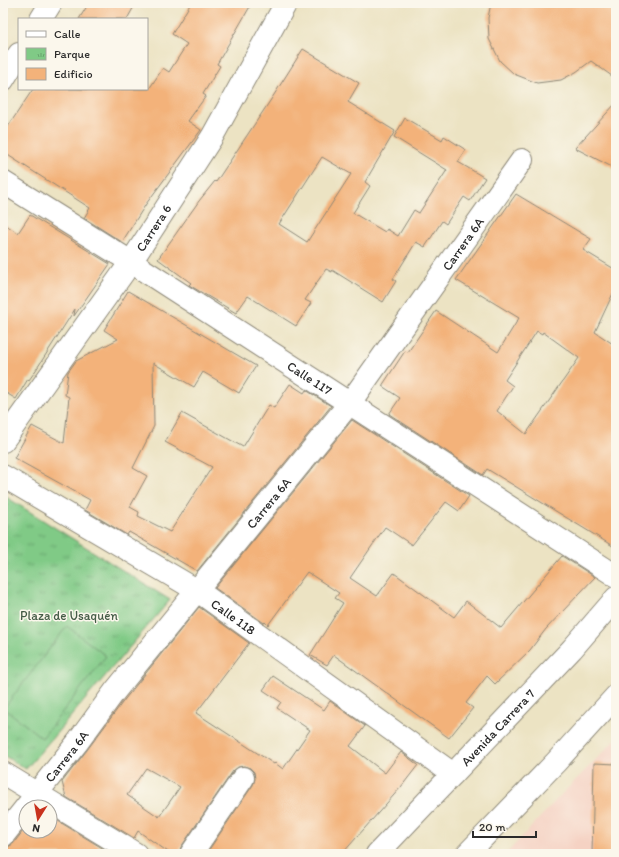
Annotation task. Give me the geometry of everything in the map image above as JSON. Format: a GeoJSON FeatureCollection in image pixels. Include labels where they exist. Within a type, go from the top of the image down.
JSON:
{"type":"FeatureCollection","features":[{"type":"Feature","properties":{"kind":"street"},"geometry":{"type":"LineString","coordinates":[[42,18],[51,3]]}},
{"type":"Feature","properties":{"kind":"street","name":"Carrera 6"},"geometry":{"type":"LineString","coordinates":[[3,442],[131,262],[212,137],[286,3]]}},
{"type":"Feature","properties":{"kind":"street"},"geometry":{"type":"LineString","coordinates":[[3,80],[18,56]]}},
{"type":"Feature","properties":{"kind":"street","name":"Carrera 6A"},"geometry":{"type":"LineString","coordinates":[[3,836],[77,743],[115,691],[349,404],[522,160]]}},
{"type":"Feature","properties":{"kind":"street","name":"Calle 117"},"geometry":{"type":"LineString","coordinates":[[3,182],[131,262],[616,576]]}},
{"type":"Feature","properties":{"kind":"street","name":"Calle 118"},"geometry":{"type":"LineString","coordinates":[[3,476],[198,591],[454,774]]}},
{"type":"Feature","properties":{"kind":"street","name":"Avenida Carrera 7"},"geometry":{"type":"LineString","coordinates":[[377,854],[572,649],[616,598]]}},
{"type":"Feature","properties":{"kind":"street"},"geometry":{"type":"LineString","coordinates":[[467,854],[556,762],[616,696]]}},
{"type":"Feature","properties":{"kind":"street"},"geometry":{"type":"LineString","coordinates":[[3,773],[136,854]]}},
{"type":"Feature","properties":{"kind":"street"},"geometry":{"type":"LineString","coordinates":[[191,854],[243,778]]}},
{"type":"Feature","properties":{"kind":"shaded area"},"geometry":{"type":"Polygon","coordinates":[[[616,739],[616,854],[506,854],[559,797],[616,739]]]}},
{"type":"Feature","properties":{"kind":"green space","name":"Plaza de Usaquén"},"geometry":{"type":"Polygon","coordinates":[[[3,495],[170,600],[26,769],[3,755],[3,495]]]}},
{"type":"Feature","properties":{"kind":"green space"},"geometry":{"type":"Polygon","coordinates":[[[67,626],[106,656],[42,738],[4,708],[67,626]]]}},
{"type":"Feature","properties":{"kind":"building"},"geometry":{"type":"Polygon","coordinates":[[[89,3],[136,3],[128,18],[80,18],[89,3]]]}},
{"type":"Feature","properties":{"kind":"building"},"geometry":{"type":"Polygon","coordinates":[[[191,3],[252,3],[217,64],[220,66],[203,94],[206,96],[188,121],[201,130],[146,204],[122,242],[84,218],[90,208],[3,152],[3,134],[32,90],[148,90],[163,68],[169,72],[187,44],[172,34],[191,3]]]}},
{"type":"Feature","properties":{"kind":"building"},"geometry":{"type":"Polygon","coordinates":[[[491,3],[616,3],[616,79],[591,61],[576,72],[561,80],[537,83],[514,74],[500,61],[489,39],[488,18],[491,3]]]}},
{"type":"Feature","properties":{"kind":"building"},"geometry":{"type":"Polygon","coordinates":[[[303,49],[359,83],[348,102],[395,131],[365,182],[370,186],[353,213],[385,232],[387,229],[398,236],[414,210],[419,213],[447,170],[394,137],[405,118],[442,140],[444,136],[466,150],[458,162],[485,178],[470,201],[464,197],[446,224],[442,221],[425,247],[416,242],[393,279],[396,281],[383,302],[332,270],[332,272],[326,269],[305,300],[311,303],[296,326],[248,296],[236,313],[189,285],[191,283],[158,259],[199,201],[215,181],[216,182],[303,49]],[[322,157],[279,224],[307,242],[351,174],[322,157]]]}},
{"type":"Feature","properties":{"kind":"building"},"geometry":{"type":"Polygon","coordinates":[[[616,103],[616,169],[575,148],[616,103]]]}},
{"type":"Feature","properties":{"kind":"building"},"geometry":{"type":"Polygon","coordinates":[[[516,194],[591,239],[583,250],[616,270],[616,287],[595,332],[616,346],[616,548],[487,469],[483,475],[389,414],[400,398],[382,386],[405,351],[408,352],[436,311],[498,352],[519,318],[456,280],[516,194]],[[537,331],[505,380],[513,386],[497,411],[526,434],[579,358],[543,332],[542,334],[537,331]]]}},
{"type":"Feature","properties":{"kind":"building"},"geometry":{"type":"Polygon","coordinates":[[[30,215],[110,264],[74,316],[75,309],[16,399],[3,391],[3,223],[18,233],[30,215]]]}},
{"type":"Feature","properties":{"kind":"building"},"geometry":{"type":"Polygon","coordinates":[[[128,291],[256,366],[239,393],[203,372],[194,387],[153,363],[154,426],[133,468],[147,476],[130,507],[139,512],[138,516],[170,532],[212,467],[165,442],[182,413],[243,447],[269,405],[274,408],[290,384],[304,393],[306,390],[331,406],[197,571],[129,532],[127,535],[85,510],[90,500],[14,458],[32,426],[64,443],[69,397],[65,395],[68,372],[76,361],[118,339],[104,330],[128,291]]]}},
{"type":"Feature","properties":{"kind":"building"},"geometry":{"type":"Polygon","coordinates":[[[352,420],[469,496],[459,511],[446,502],[412,545],[385,527],[350,578],[377,596],[394,573],[454,617],[466,601],[501,628],[562,556],[595,577],[546,629],[530,650],[495,684],[487,676],[466,703],[473,708],[449,738],[334,655],[327,665],[310,655],[343,603],[335,598],[339,593],[307,572],[268,625],[215,588],[352,420]]]}},
{"type":"Feature","properties":{"kind":"building"},"geometry":{"type":"Polygon","coordinates":[[[199,607],[249,643],[196,713],[283,769],[310,730],[277,708],[281,702],[263,690],[273,676],[324,710],[330,701],[365,726],[350,746],[385,773],[401,752],[418,765],[401,787],[342,854],[206,854],[253,785],[255,779],[254,772],[250,768],[244,766],[238,767],[233,771],[181,847],[179,854],[171,854],[138,831],[134,838],[66,797],[62,782],[125,699],[199,607]],[[146,768],[127,795],[159,817],[180,787],[146,768]]]}},
{"type":"Feature","properties":{"kind":"building"},"geometry":{"type":"Polygon","coordinates":[[[594,763],[616,764],[616,854],[592,854],[594,763]]]}},
{"type":"Feature","properties":{"kind":"building"},"geometry":{"type":"Polygon","coordinates":[[[58,821],[112,854],[3,854],[3,851],[6,848],[13,844],[18,837],[18,839],[58,839],[58,821]]]}}]}
